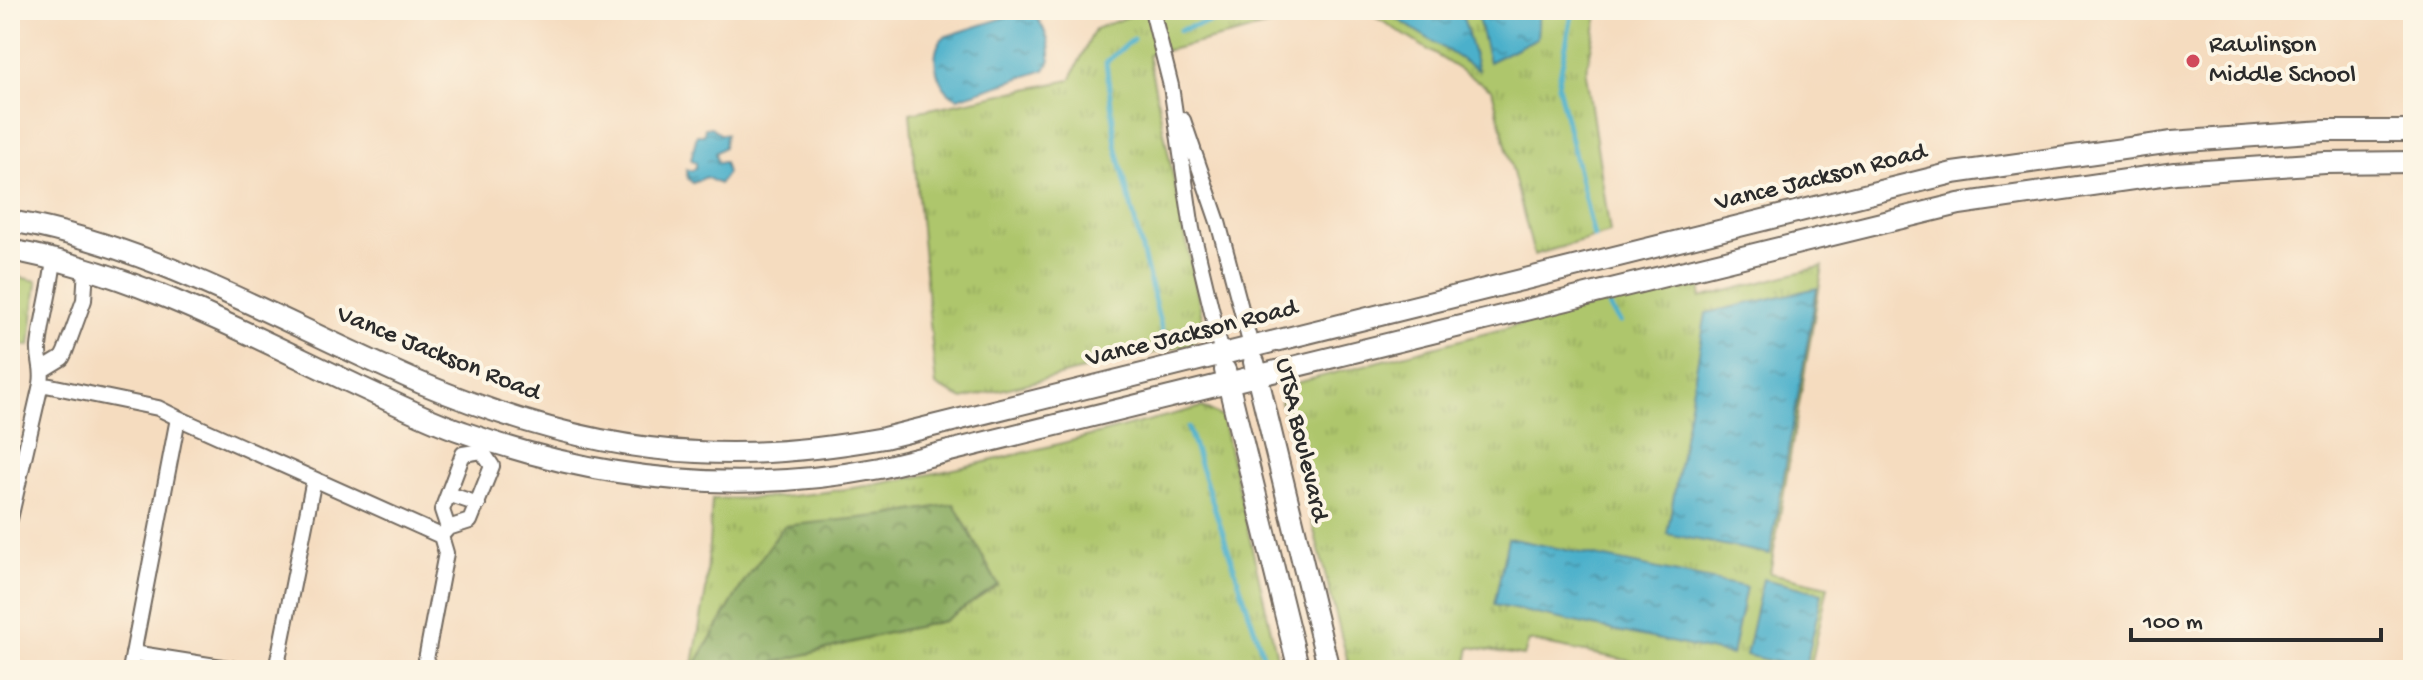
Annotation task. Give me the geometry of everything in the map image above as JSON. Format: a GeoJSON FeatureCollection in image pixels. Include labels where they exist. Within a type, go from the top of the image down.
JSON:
{"type":"FeatureCollection","features":[{"type":"Feature","properties":{"kind":"main road","name":"Vance Jackson Road"},"geometry":{"type":"LineString","coordinates":[[10,221],[104,242],[160,264],[422,383],[538,424],[619,442],[696,452],[819,449],[884,438],[1953,173],[2202,139],[2324,131],[2413,131]]}},
{"type":"Feature","properties":{"kind":"main road","name":"Vance Jackson Road"},"geometry":{"type":"LineString","coordinates":[[10,250],[54,259],[154,290],[484,445],[615,472],[694,482],[826,478],[880,468],[1959,204],[2220,169],[2413,162]]}},
{"type":"Feature","properties":{"kind":"main road","name":"UTSA Boulevard"},"geometry":{"type":"LineString","coordinates":[[1251,346],[1329,670]]}},
{"type":"Feature","properties":{"kind":"main road","name":"UTSA Boulevard"},"geometry":{"type":"LineString","coordinates":[[1222,354],[1299,670]]}},
{"type":"Feature","properties":{"kind":"street","name":"UTSA Boulevard"},"geometry":{"type":"LineString","coordinates":[[1152,10],[1171,86],[1218,222],[1251,346]]}},
{"type":"Feature","properties":{"kind":"street","name":"UTSA Boulevard"},"geometry":{"type":"LineString","coordinates":[[1171,86],[1192,229],[1222,354]]}},
{"type":"Feature","properties":{"kind":"street"},"geometry":{"type":"LineString","coordinates":[[10,519],[42,377],[38,351],[54,259]]}},
{"type":"Feature","properties":{"kind":"street"},"geometry":{"type":"LineString","coordinates":[[42,377],[62,358],[73,331],[84,300],[86,268]]}},
{"type":"Feature","properties":{"kind":"street"},"geometry":{"type":"LineString","coordinates":[[44,325],[73,331]]}},
{"type":"Feature","properties":{"kind":"street"},"geometry":{"type":"LineString","coordinates":[[42,377],[158,408],[314,479],[444,532],[470,521],[478,504],[492,466],[484,445],[463,454],[442,510],[444,532],[446,553],[424,670]]}},
{"type":"Feature","properties":{"kind":"street"},"geometry":{"type":"LineString","coordinates":[[130,670],[178,418]]}},
{"type":"Feature","properties":{"kind":"street"},"geometry":{"type":"LineString","coordinates":[[276,670],[314,479]]}},
{"type":"Feature","properties":{"kind":"street"},"geometry":{"type":"LineString","coordinates":[[448,494],[478,504]]}},
{"type":"Feature","properties":{"kind":"street"},"geometry":{"type":"LineString","coordinates":[[133,653],[241,670]]}},
{"type":"Feature","properties":{"kind":"green space"},"geometry":{"type":"Polygon","coordinates":[[[1146,10],[1335,10],[1148,55],[1205,331],[1191,344],[963,399],[936,386],[910,113],[1070,80],[1095,29],[1146,10]]]}},
{"type":"Feature","properties":{"kind":"green space"},"geometry":{"type":"Polygon","coordinates":[[[1358,10],[1599,10],[1586,73],[1610,233],[1534,255],[1492,90],[1366,11],[1358,10]]]}},
{"type":"Feature","properties":{"kind":"green space"},"geometry":{"type":"Polygon","coordinates":[[[1823,266],[1770,573],[1828,586],[1810,670],[1676,670],[1529,641],[1524,656],[1470,647],[1466,670],[1350,670],[1281,402],[1292,384],[1571,311],[1702,281],[1700,298],[1823,266]]]}},
{"type":"Feature","properties":{"kind":"green space"},"geometry":{"type":"Polygon","coordinates":[[[10,275],[37,281],[30,346],[10,342],[10,275]]]}},
{"type":"Feature","properties":{"kind":"green space"},"geometry":{"type":"Polygon","coordinates":[[[1202,407],[1222,417],[1280,670],[746,670],[944,621],[998,585],[954,504],[888,515],[745,580],[692,670],[706,590],[712,499],[791,496],[895,481],[998,459],[1202,407]]]}},
{"type":"Feature","properties":{"kind":"green space"},"geometry":{"type":"Polygon","coordinates":[[[954,504],[998,585],[944,621],[746,670],[692,670],[745,580],[784,526],[888,515],[954,504]]]}},
{"type":"Feature","properties":{"kind":"water"},"geometry":{"type":"Polygon","coordinates":[[[1383,10],[1461,10],[1478,70],[1383,10]]]}},
{"type":"Feature","properties":{"kind":"water"},"geometry":{"type":"Polygon","coordinates":[[[1476,10],[1539,10],[1537,38],[1489,62],[1476,10]]]}},
{"type":"Feature","properties":{"kind":"water"},"geometry":{"type":"Polygon","coordinates":[[[1025,11],[1035,16],[1046,36],[1050,57],[1045,70],[958,98],[951,94],[940,80],[935,61],[944,37],[1025,11]]]}},
{"type":"Feature","properties":{"kind":"water"},"geometry":{"type":"Polygon","coordinates":[[[711,127],[720,134],[726,134],[724,147],[715,153],[717,162],[724,162],[727,173],[719,184],[706,177],[693,183],[688,179],[686,169],[692,171],[696,168],[696,163],[691,159],[697,135],[704,135],[705,128],[711,127]]]}},
{"type":"Feature","properties":{"kind":"water"},"geometry":{"type":"Polygon","coordinates":[[[1817,288],[1770,554],[1667,534],[1706,313],[1817,288]]]}},
{"type":"Feature","properties":{"kind":"water"},"geometry":{"type":"Polygon","coordinates":[[[1508,538],[1746,587],[1732,655],[1494,605],[1508,538]]]}},
{"type":"Feature","properties":{"kind":"water"},"geometry":{"type":"Polygon","coordinates":[[[1763,579],[1822,593],[1805,669],[1746,655],[1763,579]]]}},
{"type":"Feature","properties":{"kind":"waterway"},"geometry":{"type":"LineString","coordinates":[[1180,30],[1253,10]]}},
{"type":"Feature","properties":{"kind":"waterway"},"geometry":{"type":"LineString","coordinates":[[1573,10],[1558,85],[1594,237]]}},
{"type":"Feature","properties":{"kind":"waterway"},"geometry":{"type":"LineString","coordinates":[[1133,39],[1106,62],[1116,145],[1166,347]]}},
{"type":"Feature","properties":{"kind":"waterway"},"geometry":{"type":"LineString","coordinates":[[1609,307],[1620,322]]}},
{"type":"Feature","properties":{"kind":"waterway"},"geometry":{"type":"LineString","coordinates":[[1188,428],[1268,670]]}},
{"type":"Feature","properties":{"kind":"place","name":"Rawlinson Middle School"},"geometry":{"type":"Point","coordinates":[2193,61]}}]}
